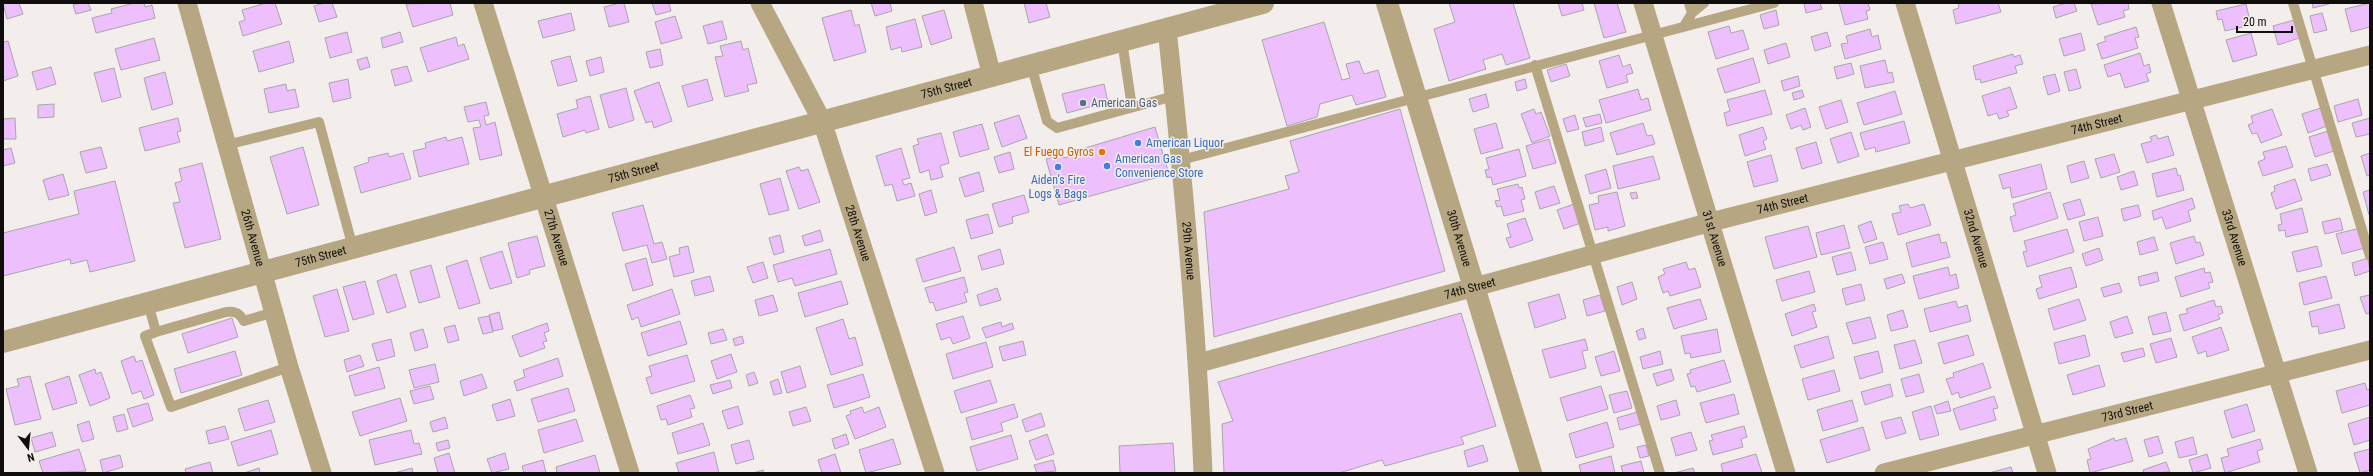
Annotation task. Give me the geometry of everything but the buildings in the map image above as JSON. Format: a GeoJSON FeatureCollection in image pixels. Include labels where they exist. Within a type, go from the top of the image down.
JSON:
{"type":"FeatureCollection","features":[{"type":"Feature","properties":{"kind":"street","name":"26th Avenue"},"geometry":{"type":"LineString","coordinates":[[186,3],[289,367],[322,473]]}},
{"type":"Feature","properties":{"kind":"street","name":"27th Avenue"},"geometry":{"type":"LineString","coordinates":[[483,3],[630,473]]}},
{"type":"Feature","properties":{"kind":"street","name":"28th Avenue"},"geometry":{"type":"LineString","coordinates":[[760,3],[822,120],[935,473]]}},
{"type":"Feature","properties":{"kind":"street"},"geometry":{"type":"LineString","coordinates":[[973,3],[992,76]]}},
{"type":"Feature","properties":{"kind":"street","name":"75th Street"},"geometry":{"type":"LineString","coordinates":[[3,342],[544,197],[822,120],[1122,41],[1240,6],[1264,3]]}},
{"type":"Feature","properties":{"kind":"street","name":"30th Avenue"},"geometry":{"type":"LineString","coordinates":[[1387,3],[1531,473]]}},
{"type":"Feature","properties":{"kind":"street","name":"31st Avenue"},"geometry":{"type":"LineString","coordinates":[[1643,3],[1711,222],[1786,473]]}},
{"type":"Feature","properties":{"kind":"street","name":"32nd Avenue"},"geometry":{"type":"LineString","coordinates":[[1906,3],[2048,473]]}},
{"type":"Feature","properties":{"kind":"street","name":"33rd Avenue"},"geometry":{"type":"LineString","coordinates":[[2161,3],[2308,473]]}},
{"type":"Feature","properties":{"kind":"street","name":"29th Avenue"},"geometry":{"type":"LineString","coordinates":[[1166,29],[1181,160],[1199,363],[1203,473]]}},
{"type":"Feature","properties":{"kind":"street","name":"74th Street"},"geometry":{"type":"LineString","coordinates":[[1199,363],[1711,222],[2370,55]]}},
{"type":"Feature","properties":{"kind":"street","name":"73rd Street"},"geometry":{"type":"LineString","coordinates":[[1884,473],[1921,468],[2036,435],[2370,350]]}},
{"type":"Feature","properties":{"kind":"lane"},"geometry":{"type":"LineString","coordinates":[[1684,26],[1690,8],[1704,3]]}},
{"type":"Feature","properties":{"kind":"lane"},"geometry":{"type":"LineString","coordinates":[[1181,160],[1652,34],[1774,3]]}},
{"type":"Feature","properties":{"kind":"lane"},"geometry":{"type":"LineString","coordinates":[[2293,3],[2370,256]]}},
{"type":"Feature","properties":{"kind":"lane"},"geometry":{"type":"LineString","coordinates":[[1122,41],[1132,107]]}},
{"type":"Feature","properties":{"kind":"lane"},"geometry":{"type":"LineString","coordinates":[[1031,65],[1048,121],[1057,128],[1174,96]]}},
{"type":"Feature","properties":{"kind":"lane"},"geometry":{"type":"LineString","coordinates":[[1535,65],[1660,473]]}},
{"type":"Feature","properties":{"kind":"lane"},"geometry":{"type":"LineString","coordinates":[[226,145],[319,122],[353,248]]}},
{"type":"Feature","properties":{"kind":"lane"},"geometry":{"type":"LineString","coordinates":[[148,303],[156,332]]}},
{"type":"Feature","properties":{"kind":"lane"},"geometry":{"type":"LineString","coordinates":[[274,312],[244,321],[240,314],[234,311],[226,312],[145,336],[171,407],[289,367]]}},
{"type":"Feature","properties":{"kind":"place","name":"American Gas"},"geometry":{"type":"Point","coordinates":[1083,103]}},
{"type":"Feature","properties":{"kind":"place","name":"American Liquor"},"geometry":{"type":"Point","coordinates":[1138,143]}},
{"type":"Feature","properties":{"kind":"place","name":"El Fuego Gyros"},"geometry":{"type":"Point","coordinates":[1102,152]}},
{"type":"Feature","properties":{"kind":"place","name":"American Gas Convenience Store"},"geometry":{"type":"Point","coordinates":[1107,166]}},
{"type":"Feature","properties":{"kind":"place","name":"Aiden’s Fire Logs & Bags"},"geometry":{"type":"Point","coordinates":[1058,167]}}]}
